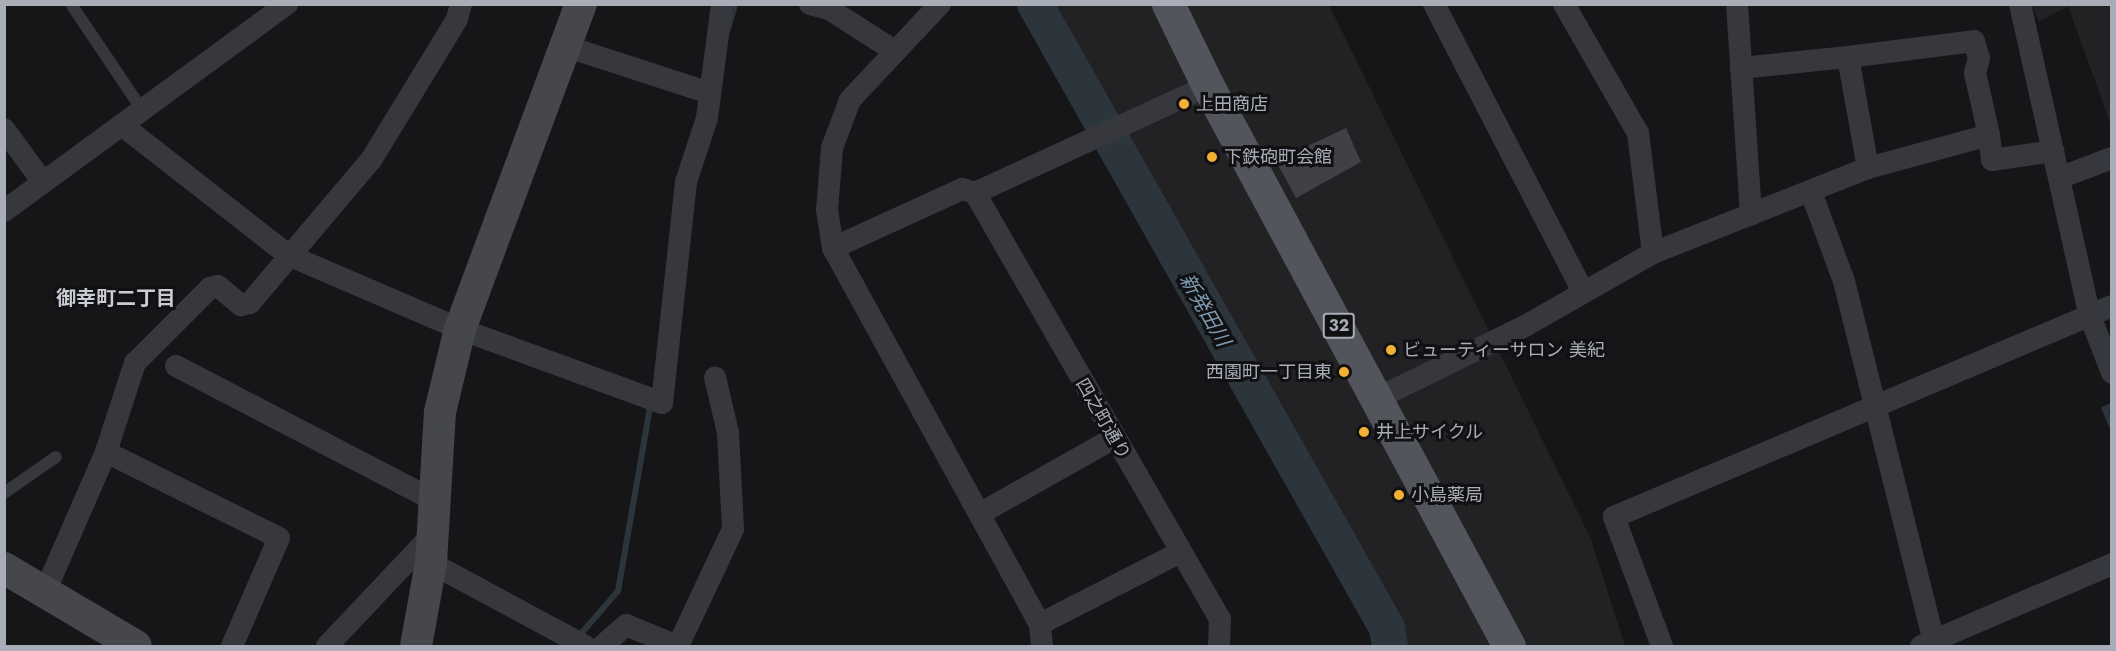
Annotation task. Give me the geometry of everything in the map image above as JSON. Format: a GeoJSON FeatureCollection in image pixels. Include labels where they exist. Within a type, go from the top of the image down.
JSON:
{"type":"FeatureCollection","features":[{"type":"Feature","properties":{"kind":"main road","name":"32"},"geometry":{"type":"LineString","coordinates":[[1168,4],[1208,86],[1378,398],[1509,646]]}},
{"type":"Feature","properties":{"kind":"street"},"geometry":{"type":"LineString","coordinates":[[44,594],[106,452],[135,363],[210,288],[218,286],[241,305],[250,303],[288,255],[371,160],[457,19],[461,4]]}},
{"type":"Feature","properties":{"kind":"street"},"geometry":{"type":"LineString","coordinates":[[416,646],[431,550],[432,499],[440,412],[460,329],[581,4]]}},
{"type":"Feature","properties":{"kind":"street"},"geometry":{"type":"LineString","coordinates":[[123,126],[288,255],[460,329],[662,403],[686,182],[707,118],[722,4]]}},
{"type":"Feature","properties":{"kind":"street"},"geometry":{"type":"LineString","coordinates":[[810,4],[829,9],[893,50]]}},
{"type":"Feature","properties":{"kind":"street"},"geometry":{"type":"LineString","coordinates":[[940,4],[893,50],[850,100],[832,147],[827,210],[833,248],[981,513],[1040,624],[1042,646]]}},
{"type":"Feature","properties":{"kind":"street"},"geometry":{"type":"LineString","coordinates":[[1434,4],[1583,292]]}},
{"type":"Feature","properties":{"kind":"street"},"geometry":{"type":"LineString","coordinates":[[1564,4],[1638,133],[1653,253]]}},
{"type":"Feature","properties":{"kind":"street"},"geometry":{"type":"LineString","coordinates":[[1737,4],[1751,215]]}},
{"type":"Feature","properties":{"kind":"street"},"geometry":{"type":"LineString","coordinates":[[2020,4],[2090,316],[2112,373]]}},
{"type":"Feature","properties":{"kind":"street"},"geometry":{"type":"LineString","coordinates":[[4,211],[123,126],[275,8]]}},
{"type":"Feature","properties":{"kind":"street"},"geometry":{"type":"LineString","coordinates":[[1741,68],[1974,41],[1979,58],[1975,73],[1989,135],[1992,160],[2053,151]]}},
{"type":"Feature","properties":{"kind":"street"},"geometry":{"type":"LineString","coordinates":[[565,46],[710,93]]}},
{"type":"Feature","properties":{"kind":"street"},"geometry":{"type":"LineString","coordinates":[[1848,57],[1868,168]]}},
{"type":"Feature","properties":{"kind":"street"},"geometry":{"type":"LineString","coordinates":[[833,248],[962,189],[975,193],[1123,123],[1208,86]]}},
{"type":"Feature","properties":{"kind":"street"},"geometry":{"type":"LineString","coordinates":[[4,129],[43,182]]}},
{"type":"Feature","properties":{"kind":"street"},"geometry":{"type":"LineString","coordinates":[[1378,398],[1583,292],[1653,253],[1868,168],[1989,135]]}},
{"type":"Feature","properties":{"kind":"street"},"geometry":{"type":"LineString","coordinates":[[2059,178],[2112,158]]}},
{"type":"Feature","properties":{"kind":"street"},"geometry":{"type":"LineString","coordinates":[[1812,192],[1844,280],[1877,406],[1927,644],[2112,564]]}},
{"type":"Feature","properties":{"kind":"street","name":"四之町通り"},"geometry":{"type":"LineString","coordinates":[[975,193],[1220,619],[1219,646]]}},
{"type":"Feature","properties":{"kind":"street"},"geometry":{"type":"LineString","coordinates":[[1662,646],[1614,517],[2112,306]]}},
{"type":"Feature","properties":{"kind":"street"},"geometry":{"type":"LineString","coordinates":[[176,366],[432,499]]}},
{"type":"Feature","properties":{"kind":"street"},"geometry":{"type":"LineString","coordinates":[[602,646],[626,625],[678,646],[732,529],[728,433],[715,377]]}},
{"type":"Feature","properties":{"kind":"street"},"geometry":{"type":"LineString","coordinates":[[981,513],[1114,438]]}},
{"type":"Feature","properties":{"kind":"street"},"geometry":{"type":"LineString","coordinates":[[106,452],[279,538],[232,646]]}},
{"type":"Feature","properties":{"kind":"street"},"geometry":{"type":"LineString","coordinates":[[327,646],[431,550]]}},
{"type":"Feature","properties":{"kind":"street"},"geometry":{"type":"LineString","coordinates":[[431,550],[585,646]]}},
{"type":"Feature","properties":{"kind":"street"},"geometry":{"type":"LineString","coordinates":[[1040,624],[1181,552]]}},
{"type":"Feature","properties":{"kind":"street"},"geometry":{"type":"LineString","coordinates":[[4,568],[44,594],[136,646]]}},
{"type":"Feature","properties":{"kind":"lane"},"geometry":{"type":"LineString","coordinates":[[72,4],[143,111]]}},
{"type":"Feature","properties":{"kind":"lane"},"geometry":{"type":"LineString","coordinates":[[4,493],[56,457]]}},
{"type":"Feature","properties":{"kind":"shaded area"},"geometry":{"type":"Polygon","coordinates":[[[1044,5],[1329,5],[1591,539],[1625,646],[1391,646],[1044,5]]]}},
{"type":"Feature","properties":{"kind":"shaded area"},"geometry":{"type":"Polygon","coordinates":[[[2032,5],[2111,5],[2111,125],[2068,6],[2039,22],[2032,5]]]}},
{"type":"Feature","properties":{"kind":"building"},"geometry":{"type":"Polygon","coordinates":[[[1346,128],[1361,162],[1296,198],[1276,161],[1346,128]]]}},
{"type":"Feature","properties":{"kind":"waterway"},"geometry":{"type":"LineString","coordinates":[[728,29],[735,4]]}},
{"type":"Feature","properties":{"kind":"waterway","name":"新発田川"},"geometry":{"type":"LineString","coordinates":[[1035,4],[1387,628],[1390,646]]}},
{"type":"Feature","properties":{"kind":"waterway"},"geometry":{"type":"LineString","coordinates":[[579,636],[618,591],[651,402]]}},
{"type":"Feature","properties":{"kind":"waterway"},"geometry":{"type":"LineString","coordinates":[[2112,406],[2105,409],[2112,426]]}},
{"type":"Feature","properties":{"kind":"place","name":"上田商店"},"geometry":{"type":"Point","coordinates":[1184,104]}},
{"type":"Feature","properties":{"kind":"place","name":"下鉄砲町会館"},"geometry":{"type":"Point","coordinates":[1212,157]}},
{"type":"Feature","properties":{"kind":"place","name":"ビューティーサロン 美紀"},"geometry":{"type":"Point","coordinates":[1391,350]}},
{"type":"Feature","properties":{"kind":"place","name":"西園町一丁目東"},"geometry":{"type":"Point","coordinates":[1344,372]}},
{"type":"Feature","properties":{"kind":"place","name":"井上サイクル"},"geometry":{"type":"Point","coordinates":[1364,432]}},
{"type":"Feature","properties":{"kind":"place","name":"小島薬局"},"geometry":{"type":"Point","coordinates":[1399,495]}},
{"type":"Feature","properties":{"kind":"district","name":"御幸町二丁目"},"geometry":{"type":"Point","coordinates":[116,298]}}]}
